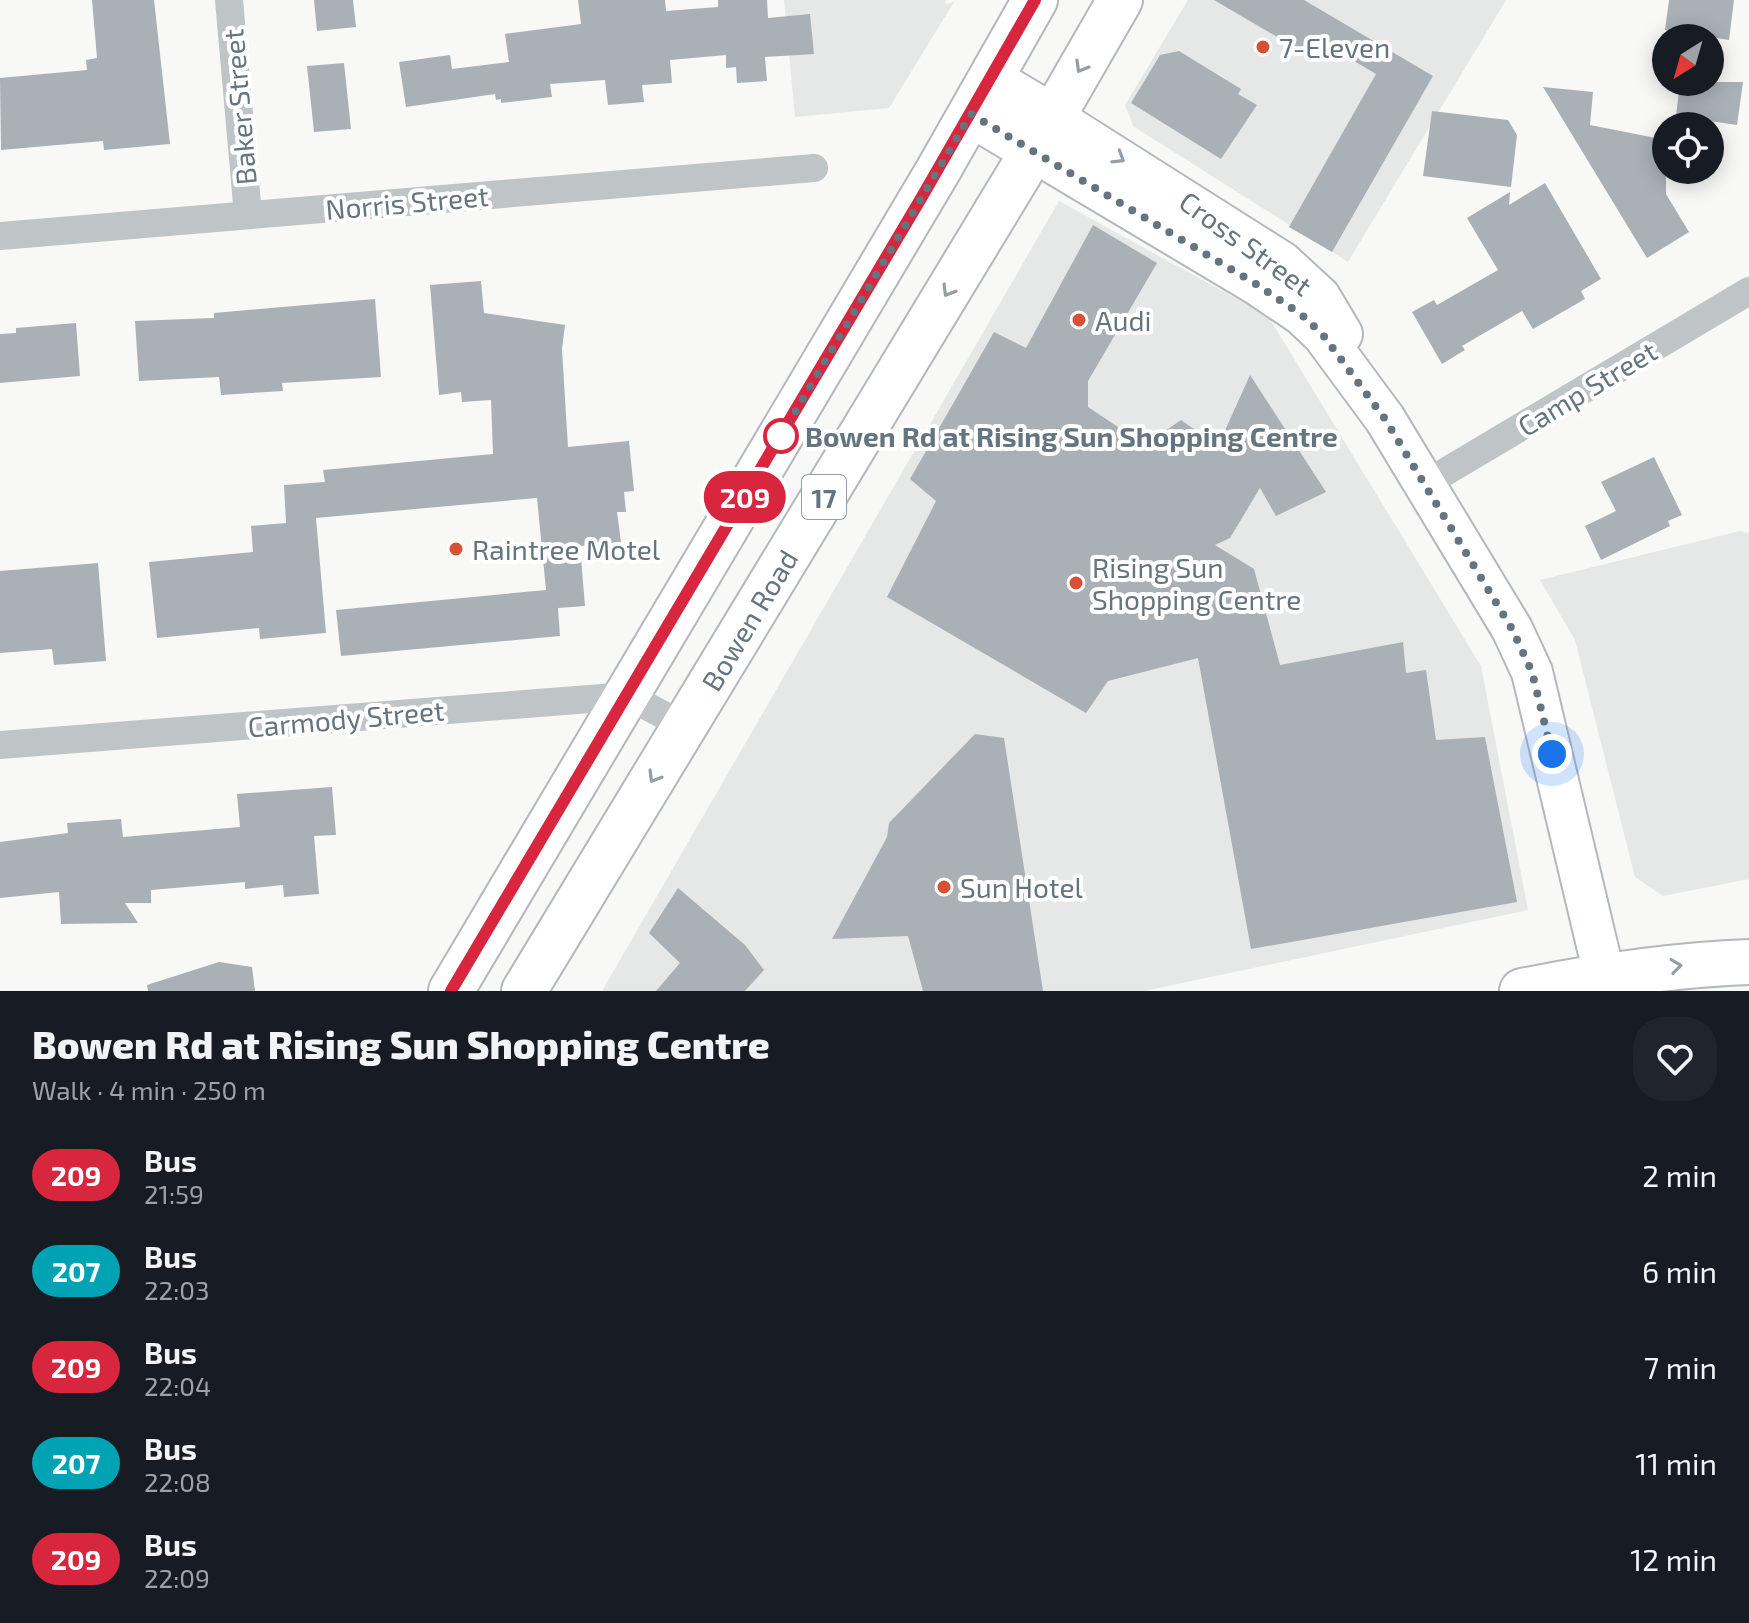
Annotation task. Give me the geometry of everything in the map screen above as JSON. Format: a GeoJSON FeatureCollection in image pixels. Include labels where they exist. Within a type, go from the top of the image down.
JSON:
{"type":"FeatureCollection","features":[{"type":"Feature","properties":{"kind":"main road","name":"17"},"geometry":{"type":"LineString","coordinates":[[451,991],[981,97],[1035,0]]}},
{"type":"Feature","properties":{"kind":"main road","name":"Bowen Road"},"geometry":{"type":"LineString","coordinates":[[524,991],[1043,134],[1120,0]]}},
{"type":"Feature","properties":{"kind":"main road"},"geometry":{"type":"LineString","coordinates":[[981,97],[1043,134]]}},
{"type":"Feature","properties":{"kind":"main road","name":"Cross Street"},"geometry":{"type":"LineString","coordinates":[[1043,134],[1216,259],[1302,315],[1335,348],[1385,419],[1512,629],[1532,672],[1606,983]]}},
{"type":"Feature","properties":{"kind":"main road"},"geometry":{"type":"LineString","coordinates":[[1522,991],[1606,983],[1689,964],[1749,962]]}},
{"type":"Feature","properties":{"kind":"street","name":"Baker Street"},"geometry":{"type":"LineString","coordinates":[[229,0],[248,215]]}},
{"type":"Feature","properties":{"kind":"street","name":"Norris Street"},"geometry":{"type":"LineString","coordinates":[[0,236],[814,168]]}},
{"type":"Feature","properties":{"kind":"street","name":"Camp Street"},"geometry":{"type":"LineString","coordinates":[[1425,484],[1749,291]]}},
{"type":"Feature","properties":{"kind":"street"},"geometry":{"type":"LineString","coordinates":[[628,696],[684,726]]}},
{"type":"Feature","properties":{"kind":"street","name":"Carmody Street"},"geometry":{"type":"LineString","coordinates":[[0,745],[628,696]]}},
{"type":"Feature","properties":{"kind":"shaded area"},"geometry":{"type":"Polygon","coordinates":[[[784,0],[954,2],[889,108],[795,117],[784,0]]]}},
{"type":"Feature","properties":{"kind":"shaded area"},"geometry":{"type":"Polygon","coordinates":[[[1188,0],[1506,0],[1348,262],[1133,126],[1125,105],[1188,0]]]}},
{"type":"Feature","properties":{"kind":"shaded area","name":"Rising Sun Shopping Centre"},"geometry":{"type":"Polygon","coordinates":[[[1059,201],[1268,316],[1481,666],[1528,910],[1144,991],[602,991],[1059,201]]]}},
{"type":"Feature","properties":{"kind":"shaded area"},"geometry":{"type":"Polygon","coordinates":[[[1740,531],[1749,533],[1749,879],[1663,896],[1635,877],[1575,640],[1540,580],[1740,531]]]}},
{"type":"Feature","properties":{"kind":"building"},"geometry":{"type":"Polygon","coordinates":[[[92,0],[154,0],[170,144],[104,150],[103,141],[1,150],[0,78],[87,70],[86,60],[97,58],[92,0]]]}},
{"type":"Feature","properties":{"kind":"building"},"geometry":{"type":"Polygon","coordinates":[[[314,0],[353,0],[356,27],[317,31],[314,0]]]}},
{"type":"Feature","properties":{"kind":"building"},"geometry":{"type":"Polygon","coordinates":[[[578,0],[665,0],[666,11],[718,7],[718,0],[767,0],[768,18],[810,14],[814,54],[765,57],[767,81],[737,83],[736,67],[726,68],[726,55],[670,60],[672,83],[642,85],[644,102],[608,105],[605,80],[550,84],[552,97],[501,103],[501,99],[496,100],[495,94],[406,107],[399,62],[450,55],[452,69],[509,62],[505,34],[581,24],[578,0]]]}},
{"type":"Feature","properties":{"kind":"building"},"geometry":{"type":"Polygon","coordinates":[[[1214,0],[1304,0],[1433,76],[1332,252],[1289,227],[1376,74],[1327,45],[1318,61],[1214,0]]]}},
{"type":"Feature","properties":{"kind":"building"},"geometry":{"type":"Polygon","coordinates":[[[1669,0],[1734,0],[1729,40],[1724,39],[1724,24],[1666,24],[1669,0]]]}},
{"type":"Feature","properties":{"kind":"building"},"geometry":{"type":"Polygon","coordinates":[[[1179,51],[1241,89],[1238,94],[1257,105],[1221,159],[1131,103],[1160,55],[1179,51]]]}},
{"type":"Feature","properties":{"kind":"building"},"geometry":{"type":"Polygon","coordinates":[[[344,63],[351,129],[314,132],[307,66],[344,63]]]}},
{"type":"Feature","properties":{"kind":"building"},"geometry":{"type":"Polygon","coordinates":[[[1724,82],[1743,82],[1737,125],[1724,123],[1724,112],[1676,112],[1678,96],[1724,96],[1724,82]]]}},
{"type":"Feature","properties":{"kind":"building"},"geometry":{"type":"Polygon","coordinates":[[[1543,87],[1593,92],[1590,125],[1652,137],[1652,184],[1666,184],[1666,194],[1689,232],[1647,258],[1543,87]]]}},
{"type":"Feature","properties":{"kind":"building"},"geometry":{"type":"Polygon","coordinates":[[[1432,111],[1508,120],[1517,135],[1511,187],[1423,176],[1432,111]]]}},
{"type":"Feature","properties":{"kind":"building"},"geometry":{"type":"Polygon","coordinates":[[[1545,183],[1601,279],[1581,291],[1585,299],[1533,329],[1522,311],[1462,346],[1465,350],[1442,364],[1412,312],[1434,300],[1437,305],[1498,270],[1467,218],[1510,192],[1509,205],[1545,183]]]}},
{"type":"Feature","properties":{"kind":"building","name":"Rising Sun Shopping Centre"},"geometry":{"type":"Polygon","coordinates":[[[1093,225],[1157,263],[1088,381],[1088,407],[1145,445],[1181,420],[1218,446],[1250,375],[1326,492],[1276,516],[1260,488],[1230,538],[1215,545],[1254,569],[1280,665],[1403,642],[1406,673],[1426,670],[1436,740],[1485,737],[1517,902],[1251,949],[1198,658],[1108,681],[1086,713],[887,597],[936,501],[910,479],[994,332],[1026,348],[1093,225]]]}},
{"type":"Feature","properties":{"kind":"building"},"geometry":{"type":"Polygon","coordinates":[[[481,281],[484,313],[565,325],[562,349],[568,447],[629,441],[634,491],[624,492],[626,512],[617,512],[621,542],[580,546],[585,606],[558,608],[560,636],[341,656],[336,610],[546,590],[537,498],[316,518],[326,633],[260,639],[259,628],[157,638],[149,562],[253,552],[251,526],[286,523],[284,485],[325,482],[323,470],[493,454],[491,400],[462,402],[461,392],[439,395],[430,285],[481,281]]]}},
{"type":"Feature","properties":{"kind":"building"},"geometry":{"type":"Polygon","coordinates":[[[375,299],[381,377],[282,383],[283,391],[221,395],[219,377],[139,381],[135,321],[214,318],[214,313],[375,299]]]}},
{"type":"Feature","properties":{"kind":"building"},"geometry":{"type":"Polygon","coordinates":[[[76,323],[80,376],[0,383],[0,334],[16,333],[16,328],[76,323]]]}},
{"type":"Feature","properties":{"kind":"building"},"geometry":{"type":"Polygon","coordinates":[[[1654,457],[1682,515],[1668,521],[1670,526],[1601,560],[1585,526],[1616,511],[1601,482],[1654,457]]]}},
{"type":"Feature","properties":{"kind":"building"},"geometry":{"type":"Polygon","coordinates":[[[98,563],[106,661],[54,665],[52,649],[0,653],[0,571],[98,563]]]}},
{"type":"Feature","properties":{"kind":"building","name":"Sun Hotel"},"geometry":{"type":"Polygon","coordinates":[[[975,734],[1004,738],[1043,991],[923,991],[908,936],[832,939],[887,837],[889,823],[975,734]]]}},
{"type":"Feature","properties":{"kind":"building"},"geometry":{"type":"Polygon","coordinates":[[[332,787],[336,835],[314,836],[319,894],[284,897],[283,885],[245,889],[245,882],[151,890],[151,903],[125,903],[138,923],[61,924],[59,892],[0,898],[0,842],[68,833],[67,823],[121,819],[123,837],[240,827],[237,794],[332,787]]]}},
{"type":"Feature","properties":{"kind":"building"},"geometry":{"type":"Polygon","coordinates":[[[678,888],[745,945],[764,970],[745,991],[656,991],[680,963],[649,933],[678,888]]]}},
{"type":"Feature","properties":{"kind":"building"},"geometry":{"type":"Polygon","coordinates":[[[219,962],[252,967],[255,991],[148,991],[147,985],[219,962]]]}},
{"type":"Feature","properties":{"kind":"bus line","name":"209"},"geometry":{"type":"LineString","coordinates":[[451,991],[628,696],[991,80],[1035,0]]}},
{"type":"Feature","properties":{"kind":"place","name":"7-Eleven"},"geometry":{"type":"Point","coordinates":[1263,47]}},
{"type":"Feature","properties":{"kind":"place","name":"Audi"},"geometry":{"type":"Point","coordinates":[1079,320]}},
{"type":"Feature","properties":{"kind":"place","name":"Bowen Rd at Rising Sun Shopping Centre"},"geometry":{"type":"Point","coordinates":[781,436]}},
{"type":"Feature","properties":{"kind":"place","name":"Raintree Motel"},"geometry":{"type":"Point","coordinates":[456,549]}},
{"type":"Feature","properties":{"kind":"place","name":"Rising Sun Shopping Centre"},"geometry":{"type":"Point","coordinates":[1076,583]}},
{"type":"Feature","properties":{"kind":"place","name":"Sun Hotel"},"geometry":{"type":"Point","coordinates":[944,887]}},
{"type":"Feature","properties":{"kind":"route"},"geometry":{"type":"LineString","coordinates":[[781,436],[971,114],[1256,284],[1302,315],[1335,348],[1385,419],[1512,629],[1532,672],[1552,754]]}}]}
